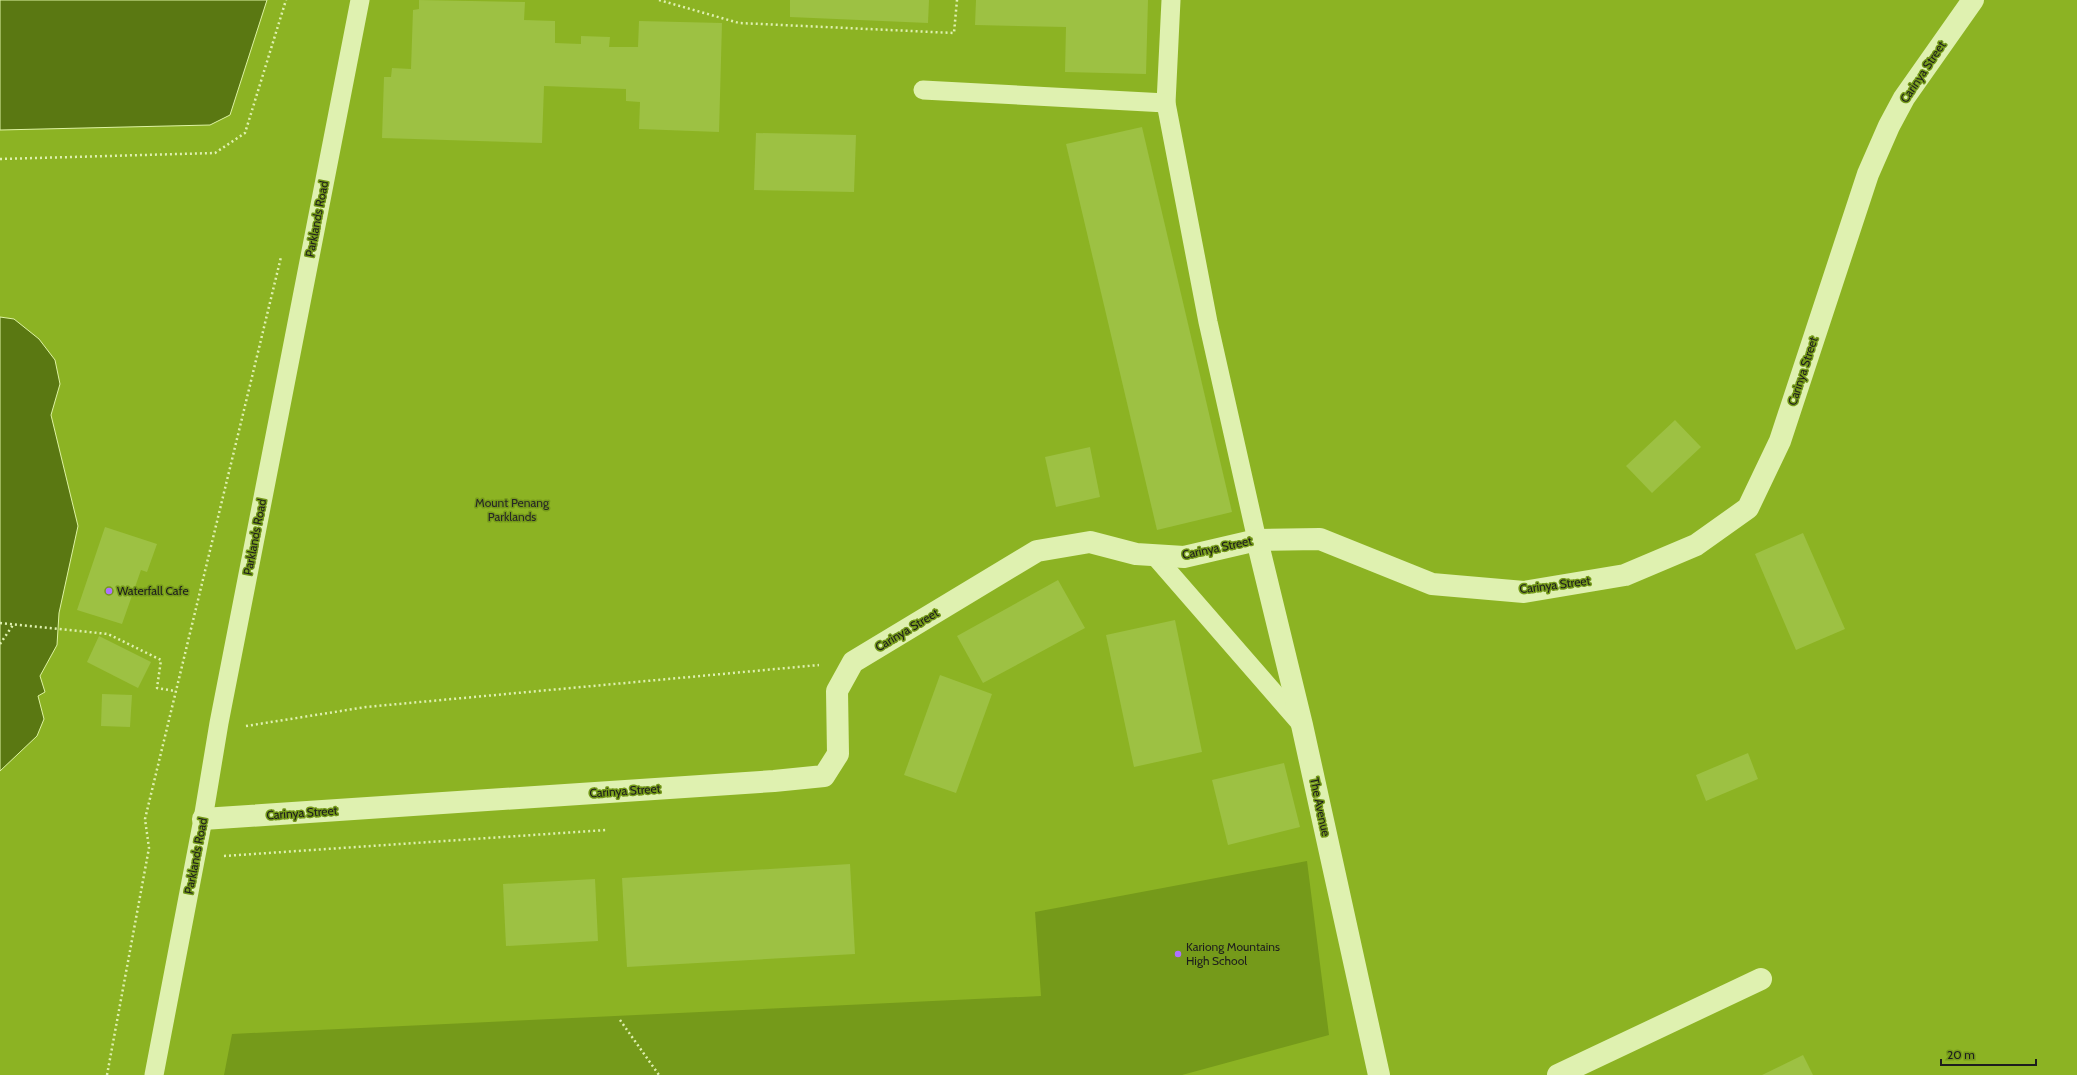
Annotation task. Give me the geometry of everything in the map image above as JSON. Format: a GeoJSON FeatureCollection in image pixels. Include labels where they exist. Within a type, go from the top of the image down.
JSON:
{"type":"FeatureCollection","features":[{"type":"Feature","properties":{"kind":"street","name":"Carinya Street"},"geometry":{"type":"LineString","coordinates":[[202,819],[774,781],[824,776],[838,754],[837,691],[853,662],[1038,551],[1090,542],[1136,554],[1184,557],[1257,540],[1320,539],[1432,584],[1524,592],[1625,576],[1696,545],[1748,508],[1780,441],[1868,174],[1889,126],[1904,98],[1973,0]]}},
{"type":"Feature","properties":{"kind":"street","name":"The Avenue"},"geometry":{"type":"LineString","coordinates":[[1257,540],[1302,725],[1379,1075]]}},
{"type":"Feature","properties":{"kind":"street"},"geometry":{"type":"LineString","coordinates":[[1558,1075],[1761,979]]}},
{"type":"Feature","properties":{"kind":"lane","name":"Parklands Road"},"geometry":{"type":"LineString","coordinates":[[154,1075],[219,723],[360,0]]}},
{"type":"Feature","properties":{"kind":"lane"},"geometry":{"type":"LineString","coordinates":[[1171,0],[1166,102],[1208,322],[1257,540]]}},
{"type":"Feature","properties":{"kind":"lane"},"geometry":{"type":"LineString","coordinates":[[923,90],[1166,102]]}},
{"type":"Feature","properties":{"kind":"lane"},"geometry":{"type":"LineString","coordinates":[[1154,555],[1302,725]]}},
{"type":"Feature","properties":{"kind":"path"},"geometry":{"type":"LineString","coordinates":[[0,159],[215,153],[245,132],[286,0]]}},
{"type":"Feature","properties":{"kind":"path"},"geometry":{"type":"LineString","coordinates":[[659,0],[739,23],[954,33],[957,0]]}},
{"type":"Feature","properties":{"kind":"path"},"geometry":{"type":"LineString","coordinates":[[107,1075],[149,848],[145,819],[281,256]]}},
{"type":"Feature","properties":{"kind":"path"},"geometry":{"type":"LineString","coordinates":[[0,624],[108,634],[161,660],[157,688],[175,691]]}},
{"type":"Feature","properties":{"kind":"path"},"geometry":{"type":"LineString","coordinates":[[0,644],[13,625]]}},
{"type":"Feature","properties":{"kind":"path"},"geometry":{"type":"LineString","coordinates":[[219,723],[249,727],[366,707],[853,662]]}},
{"type":"Feature","properties":{"kind":"path"},"geometry":{"type":"LineString","coordinates":[[195,858],[606,830]]}},
{"type":"Feature","properties":{"kind":"path"},"geometry":{"type":"LineString","coordinates":[[620,1020],[659,1075]]}},
{"type":"Feature","properties":{"kind":"green space","name":"Mount Penang Parklands"},"geometry":{"type":"Polygon","coordinates":[[[0,0],[2077,0],[2077,1075],[1182,1075],[1329,1035],[1307,861],[1035,912],[1041,996],[232,1034],[224,1075],[0,1075],[0,0]]]}},
{"type":"Feature","properties":{"kind":"shaded area"},"geometry":{"type":"Polygon","coordinates":[[[0,0],[267,0],[230,115],[210,125],[0,130],[0,0]]]}},
{"type":"Feature","properties":{"kind":"shaded area"},"geometry":{"type":"Polygon","coordinates":[[[0,317],[14,319],[39,339],[55,360],[60,384],[51,415],[78,526],[59,613],[57,645],[40,676],[45,692],[38,696],[44,719],[37,736],[0,771],[0,317]]]}},
{"type":"Feature","properties":{"kind":"building"},"geometry":{"type":"Polygon","coordinates":[[[419,0],[525,2],[524,20],[555,21],[555,43],[581,44],[581,36],[610,37],[609,47],[638,47],[639,21],[722,23],[719,132],[639,129],[640,102],[626,101],[626,89],[544,86],[542,143],[382,138],[384,77],[391,77],[392,68],[411,69],[413,10],[419,9],[419,0]]]}},
{"type":"Feature","properties":{"kind":"building"},"geometry":{"type":"Polygon","coordinates":[[[790,0],[929,0],[928,23],[790,17],[790,0]]]}},
{"type":"Feature","properties":{"kind":"building"},"geometry":{"type":"Polygon","coordinates":[[[976,0],[1148,0],[1146,74],[1065,72],[1066,27],[975,25],[976,0]]]}},
{"type":"Feature","properties":{"kind":"building"},"geometry":{"type":"Polygon","coordinates":[[[1142,127],[1232,512],[1157,530],[1066,144],[1142,127]]]}},
{"type":"Feature","properties":{"kind":"building"},"geometry":{"type":"Polygon","coordinates":[[[756,133],[856,135],[854,192],[754,190],[756,133]]]}},
{"type":"Feature","properties":{"kind":"building"},"geometry":{"type":"Polygon","coordinates":[[[1675,420],[1701,447],[1652,493],[1626,466],[1675,420]]]}},
{"type":"Feature","properties":{"kind":"building"},"geometry":{"type":"Polygon","coordinates":[[[1090,447],[1100,497],[1056,507],[1045,457],[1090,447]]]}},
{"type":"Feature","properties":{"kind":"building","name":"Waterfall Cafe"},"geometry":{"type":"Polygon","coordinates":[[[105,527],[157,544],[147,572],[141,570],[122,624],[77,610],[105,527]]]}},
{"type":"Feature","properties":{"kind":"building"},"geometry":{"type":"Polygon","coordinates":[[[1803,533],[1845,629],[1796,650],[1755,554],[1803,533]]]}},
{"type":"Feature","properties":{"kind":"building"},"geometry":{"type":"Polygon","coordinates":[[[1058,580],[1085,628],[983,683],[957,636],[1058,580]]]}},
{"type":"Feature","properties":{"kind":"building"},"geometry":{"type":"Polygon","coordinates":[[[1175,620],[1202,752],[1134,767],[1106,635],[1175,620]]]}},
{"type":"Feature","properties":{"kind":"building"},"geometry":{"type":"Polygon","coordinates":[[[99,636],[151,662],[138,688],[87,662],[99,636]]]}},
{"type":"Feature","properties":{"kind":"building"},"geometry":{"type":"Polygon","coordinates":[[[940,675],[992,694],[956,793],[904,775],[940,675]]]}},
{"type":"Feature","properties":{"kind":"building"},"geometry":{"type":"Polygon","coordinates":[[[102,694],[132,695],[130,727],[101,726],[102,694]]]}},
{"type":"Feature","properties":{"kind":"building"},"geometry":{"type":"Polygon","coordinates":[[[1748,753],[1758,779],[1706,801],[1696,775],[1748,753]]]}},
{"type":"Feature","properties":{"kind":"building"},"geometry":{"type":"Polygon","coordinates":[[[1284,763],[1300,827],[1228,845],[1212,780],[1284,763]]]}},
{"type":"Feature","properties":{"kind":"building"},"geometry":{"type":"Polygon","coordinates":[[[850,864],[855,954],[627,967],[622,878],[850,864]]]}},
{"type":"Feature","properties":{"kind":"building"},"geometry":{"type":"Polygon","coordinates":[[[595,879],[598,941],[506,946],[503,884],[595,879]]]}},
{"type":"Feature","properties":{"kind":"building"},"geometry":{"type":"Polygon","coordinates":[[[1803,1055],[1813,1075],[1762,1075],[1803,1055]]]}},
{"type":"Feature","properties":{"kind":"place","name":"Waterfall Cafe"},"geometry":{"type":"Point","coordinates":[109,591]}},
{"type":"Feature","properties":{"kind":"place","name":"Kariong Mountains High School"},"geometry":{"type":"Point","coordinates":[1178,954]}}]}
